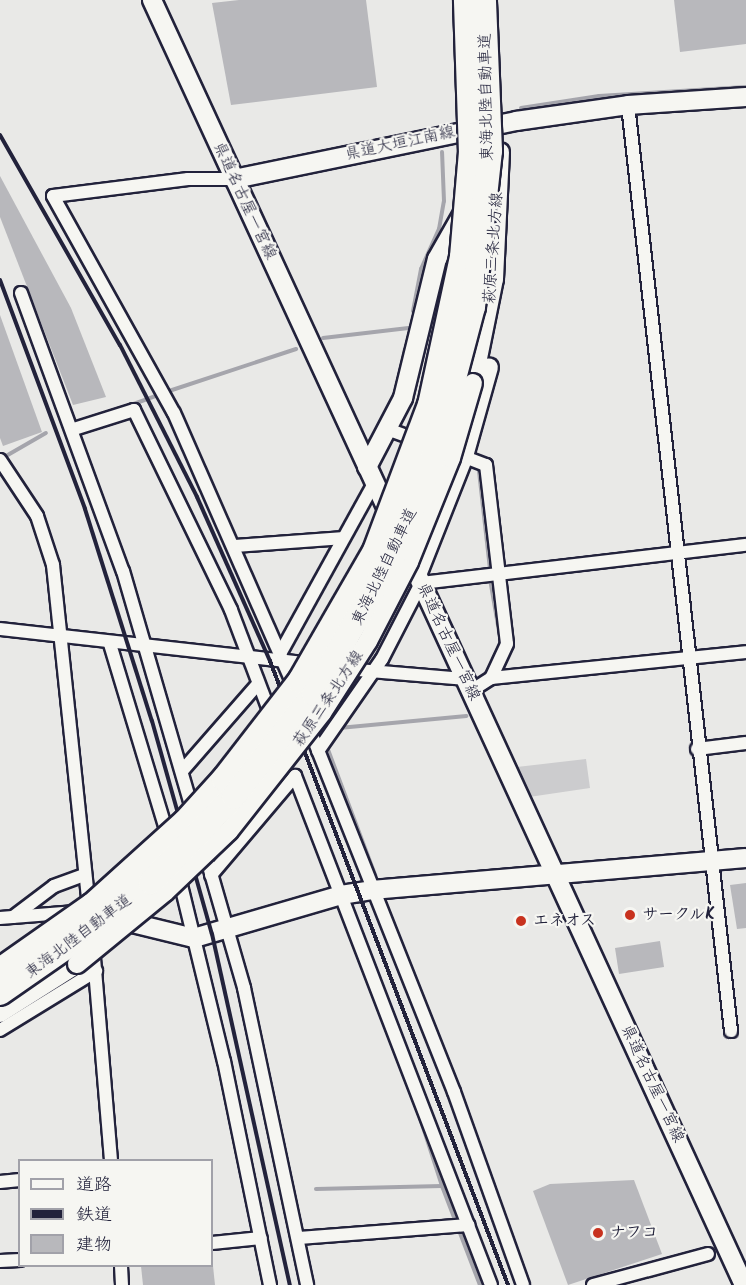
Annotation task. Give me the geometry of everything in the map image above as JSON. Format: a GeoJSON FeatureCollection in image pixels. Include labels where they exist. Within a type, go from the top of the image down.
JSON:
{"type":"FeatureCollection","features":[{"type":"Feature","properties":{"kind":"highway","name":"東海北陸自動車道"},"geometry":{"type":"LineString","coordinates":[[0,970],[93,905],[224,779],[300,681],[375,550],[430,405],[462,257],[471,153],[466,0]]}},
{"type":"Feature","properties":{"kind":"highway","name":"東海北陸自動車道"},"geometry":{"type":"LineString","coordinates":[[0,993],[151,882],[234,796],[314,694],[392,557],[433,458],[472,307],[490,151],[484,0]]}},
{"type":"Feature","properties":{"kind":"main road","name":"県道名古屋一宮線"},"geometry":{"type":"LineString","coordinates":[[152,0],[744,1285]]}},
{"type":"Feature","properties":{"kind":"main road","name":"萩原三条北方線"},"geometry":{"type":"LineString","coordinates":[[456,0],[466,79],[492,125]]}},
{"type":"Feature","properties":{"kind":"main road","name":"萩原三条北方線"},"geometry":{"type":"LineString","coordinates":[[0,1013],[77,964],[165,892],[229,831],[322,713],[368,641],[409,562],[451,459],[473,383],[492,302],[500,167],[492,125],[493,0]]}},
{"type":"Feature","properties":{"kind":"main road","name":"県道大垣江南線"},"geometry":{"type":"LineString","coordinates":[[234,179],[492,125],[627,105],[746,98]]}},
{"type":"Feature","properties":{"kind":"main road"},"geometry":{"type":"LineString","coordinates":[[371,475],[403,398],[437,259],[461,212],[499,190]]}},
{"type":"Feature","properties":{"kind":"main road"},"geometry":{"type":"LineString","coordinates":[[419,579],[464,456],[502,311],[497,248]]}},
{"type":"Feature","properties":{"kind":"main road"},"geometry":{"type":"LineString","coordinates":[[89,911],[194,938],[341,895],[372,890],[746,858]]}},
{"type":"Feature","properties":{"kind":"street"},"geometry":{"type":"LineString","coordinates":[[627,105],[675,555],[731,1031]]}},
{"type":"Feature","properties":{"kind":"street"},"geometry":{"type":"LineString","coordinates":[[234,179],[188,179],[53,196],[174,413],[283,656],[318,751],[337,784],[357,832],[372,890],[454,1092],[523,1285]]}},
{"type":"Feature","properties":{"kind":"street"},"geometry":{"type":"LineString","coordinates":[[21,293],[74,429],[145,647],[212,874],[299,1238],[307,1285]]}},
{"type":"Feature","properties":{"kind":"street"},"geometry":{"type":"LineString","coordinates":[[74,429],[134,410],[188,517],[250,657],[258,684],[491,1285]]}},
{"type":"Feature","properties":{"kind":"street"},"geometry":{"type":"LineString","coordinates":[[390,430],[486,465],[507,644],[491,678]]}},
{"type":"Feature","properties":{"kind":"street"},"geometry":{"type":"LineString","coordinates":[[1,463],[49,543],[96,971],[111,1159]]}},
{"type":"Feature","properties":{"kind":"street"},"geometry":{"type":"LineString","coordinates":[[283,656],[371,475]]}},
{"type":"Feature","properties":{"kind":"street"},"geometry":{"type":"LineString","coordinates":[[234,546],[342,538]]}},
{"type":"Feature","properties":{"kind":"street"},"geometry":{"type":"LineString","coordinates":[[318,751],[373,672],[419,579],[675,555],[746,545]]}},
{"type":"Feature","properties":{"kind":"street"},"geometry":{"type":"LineString","coordinates":[[0,629],[60,635],[110,644],[250,657],[283,656],[373,672],[468,685],[491,678],[746,652]]}},
{"type":"Feature","properties":{"kind":"street"},"geometry":{"type":"LineString","coordinates":[[110,644],[162,811],[194,938],[270,1285]]}},
{"type":"Feature","properties":{"kind":"street"},"geometry":{"type":"LineString","coordinates":[[182,771],[207,747],[258,684]]}},
{"type":"Feature","properties":{"kind":"street"},"geometry":{"type":"LineString","coordinates":[[697,749],[746,743]]}},
{"type":"Feature","properties":{"kind":"street"},"geometry":{"type":"LineString","coordinates":[[212,874],[295,776]]}},
{"type":"Feature","properties":{"kind":"street"},"geometry":{"type":"LineString","coordinates":[[6,917],[54,886],[85,875]]}},
{"type":"Feature","properties":{"kind":"street"},"geometry":{"type":"LineString","coordinates":[[6,917],[89,911]]}},
{"type":"Feature","properties":{"kind":"street"},"geometry":{"type":"LineString","coordinates":[[0,1030],[96,971]]}},
{"type":"Feature","properties":{"kind":"street"},"geometry":{"type":"LineString","coordinates":[[0,1182],[18,1180]]}},
{"type":"Feature","properties":{"kind":"street"},"geometry":{"type":"LineString","coordinates":[[299,1238],[468,1226]]}},
{"type":"Feature","properties":{"kind":"street"},"geometry":{"type":"LineString","coordinates":[[213,1242],[261,1238]]}},
{"type":"Feature","properties":{"kind":"street"},"geometry":{"type":"LineString","coordinates":[[593,1285],[708,1254]]}},
{"type":"Feature","properties":{"kind":"street"},"geometry":{"type":"LineString","coordinates":[[0,1261],[18,1260]]}},
{"type":"Feature","properties":{"kind":"street"},"geometry":{"type":"LineString","coordinates":[[121,1267],[122,1285]]}},
{"type":"Feature","properties":{"kind":"shaded area"},"geometry":{"type":"Polygon","coordinates":[[[586,759],[590,788],[529,797],[517,767],[586,759]]]}},
{"type":"Feature","properties":{"kind":"building"},"geometry":{"type":"Polygon","coordinates":[[[239,0],[366,0],[377,87],[231,105],[212,3],[239,0]]]}},
{"type":"Feature","properties":{"kind":"building"},"geometry":{"type":"Polygon","coordinates":[[[674,0],[746,0],[746,44],[680,52],[674,0]]]}},
{"type":"Feature","properties":{"kind":"building"},"geometry":{"type":"Polygon","coordinates":[[[0,176],[71,308],[106,397],[73,405],[0,217],[0,176]]]}},
{"type":"Feature","properties":{"kind":"building"},"geometry":{"type":"Polygon","coordinates":[[[0,315],[42,432],[3,446],[0,438],[0,315]]]}},
{"type":"Feature","properties":{"kind":"building"},"geometry":{"type":"Polygon","coordinates":[[[746,883],[746,928],[737,929],[730,885],[746,883]]]}},
{"type":"Feature","properties":{"kind":"building"},"geometry":{"type":"Polygon","coordinates":[[[660,941],[664,967],[619,974],[615,948],[660,941]]]}},
{"type":"Feature","properties":{"kind":"building"},"geometry":{"type":"Polygon","coordinates":[[[634,1180],[662,1254],[568,1285],[533,1191],[550,1184],[634,1180]]]}},
{"type":"Feature","properties":{"kind":"building"},"geometry":{"type":"Polygon","coordinates":[[[213,1266],[215,1285],[143,1285],[141,1267],[213,1266]]]}},
{"type":"Feature","properties":{"kind":"waterway"},"geometry":{"type":"LineString","coordinates":[[521,108],[599,96],[746,87]]}},
{"type":"Feature","properties":{"kind":"waterway"},"geometry":{"type":"LineString","coordinates":[[413,311],[421,269],[439,229],[444,201],[442,152]]}},
{"type":"Feature","properties":{"kind":"waterway"},"geometry":{"type":"LineString","coordinates":[[323,338],[408,328]]}},
{"type":"Feature","properties":{"kind":"waterway"},"geometry":{"type":"LineString","coordinates":[[166,392],[296,349]]}},
{"type":"Feature","properties":{"kind":"waterway"},"geometry":{"type":"LineString","coordinates":[[396,390],[405,349]]}},
{"type":"Feature","properties":{"kind":"waterway"},"geometry":{"type":"LineString","coordinates":[[128,406],[155,396]]}},
{"type":"Feature","properties":{"kind":"waterway"},"geometry":{"type":"LineString","coordinates":[[6,456],[46,433]]}},
{"type":"Feature","properties":{"kind":"waterway"},"geometry":{"type":"LineString","coordinates":[[479,471],[490,569]]}},
{"type":"Feature","properties":{"kind":"waterway"},"geometry":{"type":"LineString","coordinates":[[490,579],[501,643],[493,659]]}},
{"type":"Feature","properties":{"kind":"waterway"},"geometry":{"type":"LineString","coordinates":[[339,728],[466,716]]}},
{"type":"Feature","properties":{"kind":"waterway"},"geometry":{"type":"LineString","coordinates":[[327,747],[375,875]]}},
{"type":"Feature","properties":{"kind":"waterway"},"geometry":{"type":"LineString","coordinates":[[316,1189],[442,1186],[420,1118]]}},
{"type":"Feature","properties":{"kind":"waterway"},"geometry":{"type":"LineString","coordinates":[[442,1186],[454,1218]]}},
{"type":"Feature","properties":{"kind":"waterway"},"geometry":{"type":"LineString","coordinates":[[460,1233],[480,1285]]}},
{"type":"Feature","properties":{"kind":"railway"},"geometry":{"type":"LineString","coordinates":[[0,135],[120,345],[197,497],[270,661],[508,1285]]}},
{"type":"Feature","properties":{"kind":"railway"},"geometry":{"type":"LineString","coordinates":[[0,280],[85,509],[152,721],[212,934],[290,1285]]}},
{"type":"Feature","properties":{"kind":"place","name":"サークルK"},"geometry":{"type":"Point","coordinates":[630,915]}},
{"type":"Feature","properties":{"kind":"place","name":"エネオス"},"geometry":{"type":"Point","coordinates":[521,921]}},
{"type":"Feature","properties":{"kind":"place","name":"ナフコ"},"geometry":{"type":"Point","coordinates":[598,1233]}}]}
